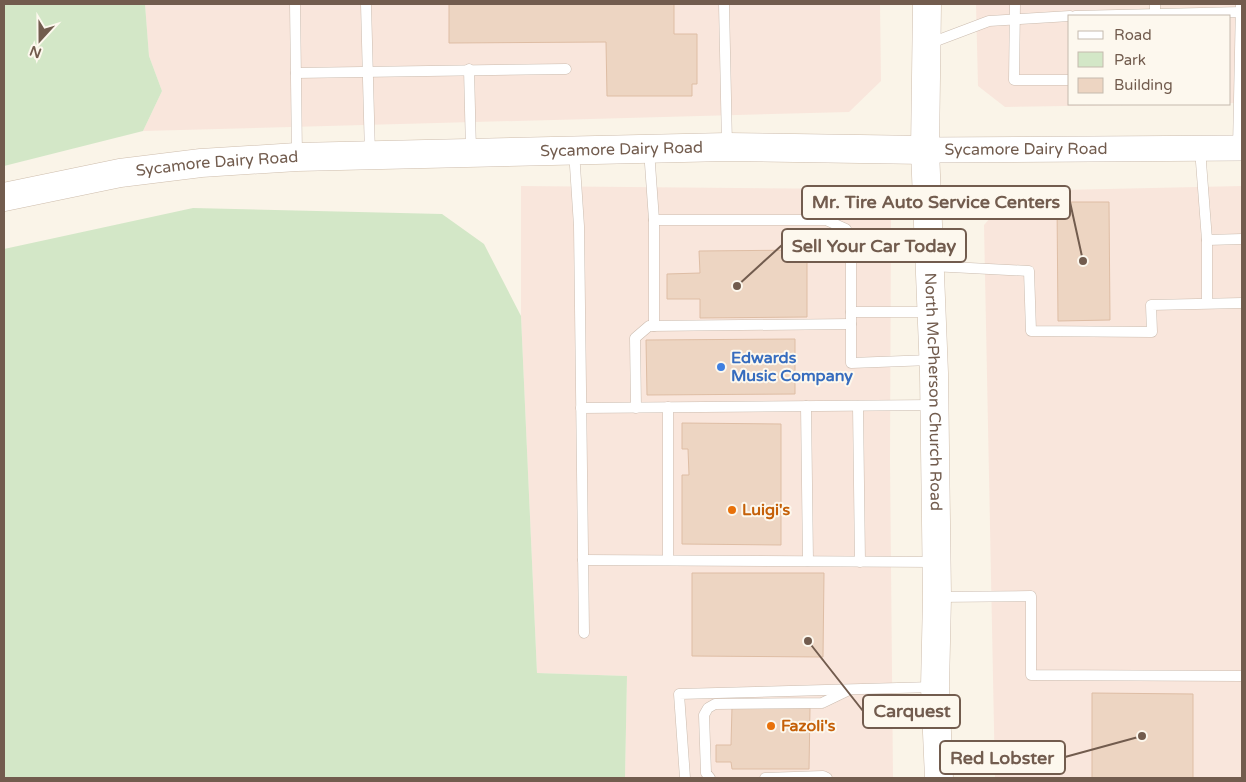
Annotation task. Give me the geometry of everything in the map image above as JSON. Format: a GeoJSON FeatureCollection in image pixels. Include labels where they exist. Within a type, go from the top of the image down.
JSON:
{"type":"FeatureCollection","features":[{"type":"Feature","properties":{"kind":"main road","name":"North McPherson Church Road"},"geometry":{"type":"LineString","coordinates":[[926,4],[925,150],[934,360],[937,562],[935,687],[939,778]]}},
{"type":"Feature","properties":{"kind":"main road","name":"Sycamore Dairy Road"},"geometry":{"type":"LineString","coordinates":[[4,197],[120,173],[200,163],[297,157],[727,147],[925,150]]}},
{"type":"Feature","properties":{"kind":"street","name":"Sycamore Dairy Road"},"geometry":{"type":"LineString","coordinates":[[925,150],[1240,148]]}},
{"type":"Feature","properties":{"kind":"lane"},"geometry":{"type":"LineString","coordinates":[[295,4],[297,157]]}},
{"type":"Feature","properties":{"kind":"lane"},"geometry":{"type":"LineString","coordinates":[[366,4],[370,155]]}},
{"type":"Feature","properties":{"kind":"lane"},"geometry":{"type":"LineString","coordinates":[[724,4],[727,147]]}},
{"type":"Feature","properties":{"kind":"lane"},"geometry":{"type":"LineString","coordinates":[[1015,4],[1014,80],[1068,80]]}},
{"type":"Feature","properties":{"kind":"lane"},"geometry":{"type":"LineString","coordinates":[[1086,15],[1155,9],[1241,9],[1237,79],[1240,148]]}},
{"type":"Feature","properties":{"kind":"lane"},"geometry":{"type":"LineString","coordinates":[[927,44],[970,26],[990,21],[1068,16]]}},
{"type":"Feature","properties":{"kind":"lane"},"geometry":{"type":"LineString","coordinates":[[296,73],[566,68]]}},
{"type":"Feature","properties":{"kind":"lane"},"geometry":{"type":"LineString","coordinates":[[470,70],[471,153]]}},
{"type":"Feature","properties":{"kind":"lane"},"geometry":{"type":"LineString","coordinates":[[649,149],[654,220],[654,326]]}},
{"type":"Feature","properties":{"kind":"lane"},"geometry":{"type":"LineString","coordinates":[[1200,149],[1207,240],[1207,303]]}},
{"type":"Feature","properties":{"kind":"lane"},"geometry":{"type":"LineString","coordinates":[[574,150],[579,226],[584,633]]}},
{"type":"Feature","properties":{"kind":"lane"},"geometry":{"type":"LineString","coordinates":[[654,220],[826,220],[846,229],[851,243],[851,363],[934,360]]}},
{"type":"Feature","properties":{"kind":"lane"},"geometry":{"type":"LineString","coordinates":[[1207,240],[1242,239]]}},
{"type":"Feature","properties":{"kind":"lane"},"geometry":{"type":"LineString","coordinates":[[930,266],[1029,271],[1031,331],[1152,332],[1151,305],[1242,303]]}},
{"type":"Feature","properties":{"kind":"lane"},"geometry":{"type":"LineString","coordinates":[[851,312],[932,312]]}},
{"type":"Feature","properties":{"kind":"lane"},"geometry":{"type":"LineString","coordinates":[[636,408],[635,338],[649,326],[851,324]]}},
{"type":"Feature","properties":{"kind":"lane"},"geometry":{"type":"LineString","coordinates":[[581,408],[935,405]]}},
{"type":"Feature","properties":{"kind":"lane"},"geometry":{"type":"LineString","coordinates":[[806,406],[808,561]]}},
{"type":"Feature","properties":{"kind":"lane"},"geometry":{"type":"LineString","coordinates":[[858,406],[860,562]]}},
{"type":"Feature","properties":{"kind":"lane"},"geometry":{"type":"LineString","coordinates":[[668,407],[668,560]]}},
{"type":"Feature","properties":{"kind":"lane"},"geometry":{"type":"LineString","coordinates":[[583,560],[937,562]]}},
{"type":"Feature","properties":{"kind":"lane"},"geometry":{"type":"LineString","coordinates":[[937,596],[1031,596],[1031,675],[1242,676]]}},
{"type":"Feature","properties":{"kind":"lane"},"geometry":{"type":"LineString","coordinates":[[685,778],[679,694],[935,687]]}},
{"type":"Feature","properties":{"kind":"lane"},"geometry":{"type":"LineString","coordinates":[[710,778],[706,772],[704,716],[708,708],[715,704],[822,703],[854,688]]}},
{"type":"Feature","properties":{"kind":"lane"},"geometry":{"type":"LineString","coordinates":[[765,778],[823,776],[827,778]]}},
{"type":"Feature","properties":{"kind":"shaded area"},"geometry":{"type":"Polygon","coordinates":[[[145,4],[880,4],[881,81],[849,112],[143,131],[162,91],[149,56],[145,4]]]}},
{"type":"Feature","properties":{"kind":"shaded area"},"geometry":{"type":"Polygon","coordinates":[[[976,4],[1242,4],[1242,103],[1231,103],[1231,15],[1068,15],[1068,105],[1134,105],[1005,107],[978,86],[976,4]]]}},
{"type":"Feature","properties":{"kind":"shaded area"},"geometry":{"type":"Polygon","coordinates":[[[521,186],[860,189],[891,220],[890,461],[893,778],[625,778],[627,676],[537,673],[521,316],[521,186]]]}},
{"type":"Feature","properties":{"kind":"shaded area"},"geometry":{"type":"Polygon","coordinates":[[[1242,186],[1242,778],[995,778],[984,225],[1014,191],[1242,186]]]}},
{"type":"Feature","properties":{"kind":"green space"},"geometry":{"type":"Polygon","coordinates":[[[4,4],[145,4],[149,56],[162,91],[143,131],[4,166],[4,4]]]}},
{"type":"Feature","properties":{"kind":"green space"},"geometry":{"type":"Polygon","coordinates":[[[193,208],[442,214],[484,244],[521,316],[537,673],[627,676],[625,778],[4,778],[4,249],[193,208]]]}},
{"type":"Feature","properties":{"kind":"building"},"geometry":{"type":"Polygon","coordinates":[[[449,4],[674,4],[674,34],[697,34],[697,84],[692,84],[692,96],[607,96],[606,42],[449,43],[449,4]]]}},
{"type":"Feature","properties":{"kind":"building"},"geometry":{"type":"Polygon","coordinates":[[[1057,202],[1109,202],[1110,320],[1058,321],[1057,202]]]}},
{"type":"Feature","properties":{"kind":"building"},"geometry":{"type":"Polygon","coordinates":[[[807,250],[807,317],[700,318],[700,299],[667,299],[667,274],[700,273],[699,251],[807,250]]]}},
{"type":"Feature","properties":{"kind":"building","name":"Edwards Music Company"},"geometry":{"type":"Polygon","coordinates":[[[795,339],[795,394],[647,395],[646,340],[795,339]]]}},
{"type":"Feature","properties":{"kind":"building","name":"Luigi's"},"geometry":{"type":"Polygon","coordinates":[[[682,423],[781,424],[781,545],[682,544],[682,475],[689,475],[688,449],[682,449],[682,423]]]}},
{"type":"Feature","properties":{"kind":"building"},"geometry":{"type":"Polygon","coordinates":[[[692,573],[824,573],[823,657],[692,656],[692,573]]]}},
{"type":"Feature","properties":{"kind":"building"},"geometry":{"type":"Polygon","coordinates":[[[1092,693],[1193,694],[1193,778],[1092,778],[1092,693]]]}},
{"type":"Feature","properties":{"kind":"building","name":"Fazoli's"},"geometry":{"type":"Polygon","coordinates":[[[732,707],[810,708],[809,769],[732,769],[731,762],[716,762],[716,745],[731,745],[732,707]]]}},
{"type":"Feature","properties":{"kind":"place","name":"Mr. Tire Auto Service Centers"},"geometry":{"type":"Point","coordinates":[1083,261]}},
{"type":"Feature","properties":{"kind":"place","name":"Sell Your Car Today"},"geometry":{"type":"Point","coordinates":[737,286]}},
{"type":"Feature","properties":{"kind":"place","name":"Edwards Music Company"},"geometry":{"type":"Point","coordinates":[721,367]}},
{"type":"Feature","properties":{"kind":"place","name":"Luigi's"},"geometry":{"type":"Point","coordinates":[732,510]}},
{"type":"Feature","properties":{"kind":"place","name":"Carquest"},"geometry":{"type":"Point","coordinates":[808,641]}},
{"type":"Feature","properties":{"kind":"place","name":"Fazoli's"},"geometry":{"type":"Point","coordinates":[771,726]}},
{"type":"Feature","properties":{"kind":"place","name":"Red Lobster"},"geometry":{"type":"Point","coordinates":[1142,736]}}]}
